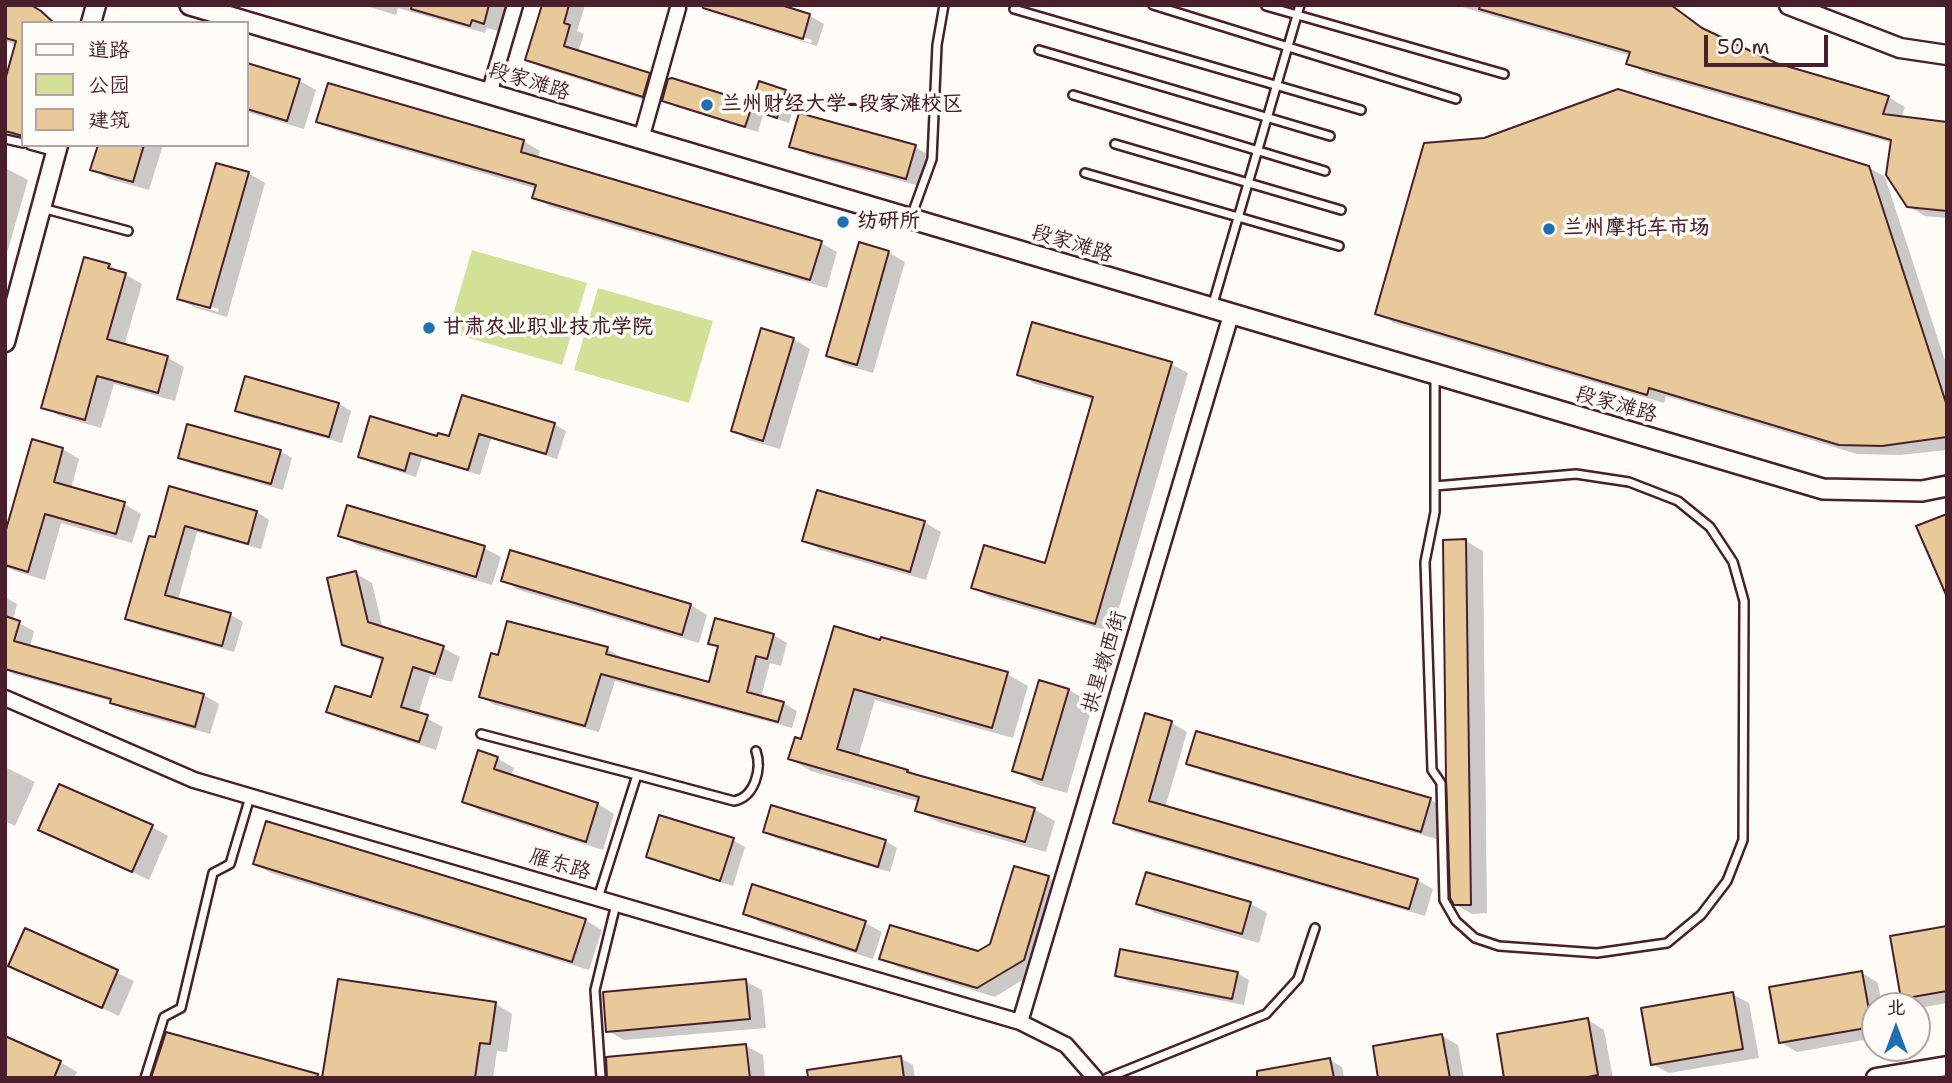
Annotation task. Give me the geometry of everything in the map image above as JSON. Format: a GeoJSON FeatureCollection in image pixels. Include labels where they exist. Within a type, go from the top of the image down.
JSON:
{"type":"FeatureCollection","features":[{"type":"Feature","properties":{"kind":"main road","name":"段家滩路"},"geometry":{"type":"LineString","coordinates":[[190,5],[244,21]]}},
{"type":"Feature","properties":{"kind":"main road","name":"段家滩路"},"geometry":{"type":"LineString","coordinates":[[248,22],[1823,489],[1922,491],[1947,486]]}},
{"type":"Feature","properties":{"kind":"street"},"geometry":{"type":"LineString","coordinates":[[489,94],[515,5]]}},
{"type":"Feature","properties":{"kind":"street"},"geometry":{"type":"LineString","coordinates":[[1789,5],[1900,48],[1947,55]]}},
{"type":"Feature","properties":{"kind":"street"},"geometry":{"type":"LineString","coordinates":[[641,139],[678,8]]}},
{"type":"Feature","properties":{"kind":"street"},"geometry":{"type":"LineString","coordinates":[[5,342],[57,148]]}},
{"type":"Feature","properties":{"kind":"street","name":"拱星墩西街"},"geometry":{"type":"LineString","coordinates":[[1020,1022],[1231,315]]}},
{"type":"Feature","properties":{"kind":"street","name":"雁东路"},"geometry":{"type":"LineString","coordinates":[[5,698],[194,780],[1020,1022],[1066,1045],[1095,1078]]}},
{"type":"Feature","properties":{"kind":"street"},"geometry":{"type":"LineString","coordinates":[[1876,1078],[1947,1066]]}},
{"type":"Feature","properties":{"kind":"lane"},"geometry":{"type":"LineString","coordinates":[[910,220],[932,159],[937,45],[944,5]]}},
{"type":"Feature","properties":{"kind":"lane"},"geometry":{"type":"LineString","coordinates":[[1153,5],[1456,99]]}},
{"type":"Feature","properties":{"kind":"lane"},"geometry":{"type":"LineString","coordinates":[[1211,309],[1300,5]]}},
{"type":"Feature","properties":{"kind":"lane"},"geometry":{"type":"LineString","coordinates":[[1266,6],[1504,74]]}},
{"type":"Feature","properties":{"kind":"lane"},"geometry":{"type":"LineString","coordinates":[[1014,9],[1361,110]]}},
{"type":"Feature","properties":{"kind":"lane"},"geometry":{"type":"LineString","coordinates":[[1039,50],[1330,136]]}},
{"type":"Feature","properties":{"kind":"lane"},"geometry":{"type":"LineString","coordinates":[[1073,95],[1325,171]]}},
{"type":"Feature","properties":{"kind":"lane"},"geometry":{"type":"LineString","coordinates":[[1115,144],[1341,210]]}},
{"type":"Feature","properties":{"kind":"lane"},"geometry":{"type":"LineString","coordinates":[[1085,173],[1339,246]]}},
{"type":"Feature","properties":{"kind":"lane"},"geometry":{"type":"LineString","coordinates":[[41,208],[128,231]]}},
{"type":"Feature","properties":{"kind":"lane"},"geometry":{"type":"LineString","coordinates":[[1435,375],[1435,486],[1436,512],[1425,562],[1432,770],[1441,783],[1444,900],[1456,922],[1475,938],[1499,946],[1597,953],[1667,943],[1701,915],[1727,881],[1743,840],[1744,601],[1733,562],[1710,527],[1678,501],[1629,482],[1577,474],[1435,486]]}},
{"type":"Feature","properties":{"kind":"lane"},"geometry":{"type":"LineString","coordinates":[[481,734],[734,801],[749,794],[757,776],[759,759],[756,751]]}},
{"type":"Feature","properties":{"kind":"lane"},"geometry":{"type":"LineString","coordinates":[[598,898],[637,775]]}},
{"type":"Feature","properties":{"kind":"lane"},"geometry":{"type":"LineString","coordinates":[[145,1078],[164,1017],[181,1009],[213,873],[230,864],[250,797]]}},
{"type":"Feature","properties":{"kind":"lane"},"geometry":{"type":"LineString","coordinates":[[601,1078],[594,990],[616,904]]}},
{"type":"Feature","properties":{"kind":"lane"},"geometry":{"type":"LineString","coordinates":[[1107,1078],[1266,1014],[1298,979],[1315,928]]}},
{"type":"Feature","properties":{"kind":"green space"},"geometry":{"type":"Polygon","coordinates":[[[472,250],[587,283],[562,365],[448,332],[472,250]]]}},
{"type":"Feature","properties":{"kind":"green space"},"geometry":{"type":"Polygon","coordinates":[[[598,288],[713,321],[689,403],[574,370],[598,288]]]}},
{"type":"Feature","properties":{"kind":"building"},"geometry":{"type":"Polygon","coordinates":[[[5,5],[31,5],[52,21],[21,21],[21,135],[5,131],[5,80],[16,41],[5,38],[5,5]]]}},
{"type":"Feature","properties":{"kind":"building"},"geometry":{"type":"Polygon","coordinates":[[[412,5],[489,5],[484,24],[472,20],[470,26],[411,9],[412,5]]]}},
{"type":"Feature","properties":{"kind":"building"},"geometry":{"type":"Polygon","coordinates":[[[542,5],[569,5],[564,23],[570,25],[564,46],[650,73],[643,97],[525,60],[542,5]]]}},
{"type":"Feature","properties":{"kind":"building"},"geometry":{"type":"Polygon","coordinates":[[[704,5],[781,5],[810,14],[803,39],[703,8],[704,5]]]}},
{"type":"Feature","properties":{"kind":"building"},"geometry":{"type":"Polygon","coordinates":[[[1480,5],[1671,5],[1702,28],[1776,63],[1889,96],[1883,114],[1947,122],[1947,211],[1907,207],[1886,175],[1891,140],[1626,64],[1630,52],[1479,9],[1480,5]]]}},
{"type":"Feature","properties":{"kind":"building"},"geometry":{"type":"Polygon","coordinates":[[[248,63],[300,79],[287,121],[248,109],[248,63]]]}},
{"type":"Feature","properties":{"kind":"building"},"geometry":{"type":"Polygon","coordinates":[[[668,79],[752,103],[759,81],[786,90],[777,118],[751,109],[745,127],[662,101],[668,79]]]}},
{"type":"Feature","properties":{"kind":"building"},"geometry":{"type":"Polygon","coordinates":[[[328,83],[524,140],[521,152],[822,241],[810,280],[532,198],[536,185],[316,122],[328,83]]]}},
{"type":"Feature","properties":{"kind":"building"},"geometry":{"type":"Polygon","coordinates":[[[1618,89],[1869,166],[1947,406],[1947,437],[1882,446],[1839,445],[1649,388],[1647,395],[1375,314],[1424,143],[1484,138],[1618,89]]]}},
{"type":"Feature","properties":{"kind":"building"},"geometry":{"type":"Polygon","coordinates":[[[799,113],[916,145],[906,179],[789,147],[799,113]]]}},
{"type":"Feature","properties":{"kind":"building"},"geometry":{"type":"Polygon","coordinates":[[[97,147],[143,147],[133,182],[90,170],[97,147]]]}},
{"type":"Feature","properties":{"kind":"building"},"geometry":{"type":"Polygon","coordinates":[[[216,163],[249,172],[210,308],[177,299],[216,163]]]}},
{"type":"Feature","properties":{"kind":"building"},"geometry":{"type":"Polygon","coordinates":[[[859,242],[889,251],[857,365],[826,356],[859,242]]]}},
{"type":"Feature","properties":{"kind":"building"},"geometry":{"type":"Polygon","coordinates":[[[84,257],[110,264],[108,268],[126,273],[107,339],[168,356],[158,393],[97,376],[85,420],[41,408],[84,257]]]}},
{"type":"Feature","properties":{"kind":"building"},"geometry":{"type":"Polygon","coordinates":[[[1032,322],[1172,362],[1095,624],[971,588],[984,545],[1045,563],[1093,397],[1017,375],[1032,322]]]}},
{"type":"Feature","properties":{"kind":"building"},"geometry":{"type":"Polygon","coordinates":[[[761,328],[794,338],[763,441],[731,431],[761,328]]]}},
{"type":"Feature","properties":{"kind":"building"},"geometry":{"type":"Polygon","coordinates":[[[245,376],[339,403],[329,437],[235,411],[245,376]]]}},
{"type":"Feature","properties":{"kind":"building"},"geometry":{"type":"Polygon","coordinates":[[[462,395],[555,423],[546,454],[479,434],[468,470],[410,453],[405,471],[358,457],[370,416],[437,436],[438,433],[449,436],[462,395]]]}},
{"type":"Feature","properties":{"kind":"building"},"geometry":{"type":"Polygon","coordinates":[[[187,424],[281,450],[271,484],[178,458],[187,424]]]}},
{"type":"Feature","properties":{"kind":"building"},"geometry":{"type":"Polygon","coordinates":[[[32,439],[63,448],[54,482],[125,502],[116,534],[45,514],[28,572],[5,565],[5,533],[32,439]]]}},
{"type":"Feature","properties":{"kind":"building"},"geometry":{"type":"Polygon","coordinates":[[[169,486],[257,511],[248,544],[185,526],[165,595],[231,613],[222,646],[125,619],[149,536],[155,537],[169,486]]]}},
{"type":"Feature","properties":{"kind":"building"},"geometry":{"type":"Polygon","coordinates":[[[817,490],[925,521],[910,572],[802,541],[817,490]]]}},
{"type":"Feature","properties":{"kind":"building"},"geometry":{"type":"Polygon","coordinates":[[[347,505],[485,546],[476,577],[338,536],[347,505]]]}},
{"type":"Feature","properties":{"kind":"building"},"geometry":{"type":"Polygon","coordinates":[[[1947,514],[1947,597],[1916,526],[1947,514]]]}},
{"type":"Feature","properties":{"kind":"building"},"geometry":{"type":"Polygon","coordinates":[[[1466,539],[1471,905],[1454,905],[1450,898],[1446,779],[1443,540],[1466,539]]]}},
{"type":"Feature","properties":{"kind":"building"},"geometry":{"type":"Polygon","coordinates":[[[510,550],[691,604],[682,635],[501,581],[510,550]]]}},
{"type":"Feature","properties":{"kind":"building"},"geometry":{"type":"Polygon","coordinates":[[[356,571],[368,622],[444,646],[435,674],[413,667],[401,707],[428,715],[419,742],[326,712],[335,686],[371,697],[383,658],[342,645],[327,578],[356,571]]]}},
{"type":"Feature","properties":{"kind":"building"},"geometry":{"type":"Polygon","coordinates":[[[5,616],[20,621],[14,641],[204,694],[195,727],[110,703],[111,699],[5,669],[5,616]]]}},
{"type":"Feature","properties":{"kind":"building"},"geometry":{"type":"Polygon","coordinates":[[[715,618],[774,634],[767,659],[756,656],[747,692],[784,702],[778,722],[601,674],[585,726],[479,697],[491,653],[498,655],[507,621],[608,647],[606,654],[709,682],[718,646],[708,644],[715,618]]]}},
{"type":"Feature","properties":{"kind":"building"},"geometry":{"type":"Polygon","coordinates":[[[834,626],[1008,672],[992,728],[854,689],[837,749],[1035,808],[1025,842],[915,811],[919,797],[788,759],[795,737],[801,739],[834,626]]]}},
{"type":"Feature","properties":{"kind":"building"},"geometry":{"type":"Polygon","coordinates":[[[1039,680],[1069,689],[1042,780],[1012,771],[1039,680]]]}},
{"type":"Feature","properties":{"kind":"building"},"geometry":{"type":"Polygon","coordinates":[[[1145,713],[1172,721],[1149,801],[1418,879],[1409,909],[1113,823],[1145,713]]]}},
{"type":"Feature","properties":{"kind":"building"},"geometry":{"type":"Polygon","coordinates":[[[1196,731],[1431,798],[1421,832],[1186,764],[1196,731]]]}},
{"type":"Feature","properties":{"kind":"building"},"geometry":{"type":"Polygon","coordinates":[[[478,750],[498,757],[494,769],[598,803],[586,842],[462,802],[478,750]]]}},
{"type":"Feature","properties":{"kind":"building"},"geometry":{"type":"Polygon","coordinates":[[[59,784],[153,825],[132,872],[38,830],[59,784]]]}},
{"type":"Feature","properties":{"kind":"building"},"geometry":{"type":"Polygon","coordinates":[[[771,805],[886,840],[878,867],[763,832],[771,805]]]}},
{"type":"Feature","properties":{"kind":"building"},"geometry":{"type":"Polygon","coordinates":[[[659,815],[734,838],[720,881],[646,857],[659,815]]]}},
{"type":"Feature","properties":{"kind":"building"},"geometry":{"type":"Polygon","coordinates":[[[266,821],[586,919],[572,962],[253,864],[266,821]]]}},
{"type":"Feature","properties":{"kind":"building"},"geometry":{"type":"Polygon","coordinates":[[[1014,866],[1049,876],[1024,960],[977,988],[879,959],[890,925],[978,951],[990,944],[1014,866]]]}},
{"type":"Feature","properties":{"kind":"building"},"geometry":{"type":"Polygon","coordinates":[[[1146,872],[1251,902],[1242,934],[1136,904],[1146,872]]]}},
{"type":"Feature","properties":{"kind":"building"},"geometry":{"type":"Polygon","coordinates":[[[752,884],[866,921],[856,951],[743,914],[752,884]]]}},
{"type":"Feature","properties":{"kind":"building"},"geometry":{"type":"Polygon","coordinates":[[[1947,926],[1947,991],[1931,994],[1900,992],[1890,936],[1947,926]]]}},
{"type":"Feature","properties":{"kind":"building"},"geometry":{"type":"Polygon","coordinates":[[[25,928],[118,970],[102,1008],[8,966],[25,928]]]}},
{"type":"Feature","properties":{"kind":"building"},"geometry":{"type":"Polygon","coordinates":[[[1120,949],[1238,972],[1232,999],[1115,976],[1120,949]]]}},
{"type":"Feature","properties":{"kind":"building"},"geometry":{"type":"Polygon","coordinates":[[[1862,971],[1866,992],[1861,992],[1861,1029],[1779,1043],[1769,987],[1862,971]]]}},
{"type":"Feature","properties":{"kind":"building"},"geometry":{"type":"Polygon","coordinates":[[[338,979],[496,1002],[490,1044],[480,1043],[475,1078],[322,1078],[338,979]]]}},
{"type":"Feature","properties":{"kind":"building"},"geometry":{"type":"Polygon","coordinates":[[[746,979],[750,1019],[606,1032],[603,992],[746,979]]]}},
{"type":"Feature","properties":{"kind":"building"},"geometry":{"type":"Polygon","coordinates":[[[1733,992],[1743,1049],[1651,1065],[1641,1008],[1733,992]]]}},
{"type":"Feature","properties":{"kind":"building"},"geometry":{"type":"Polygon","coordinates":[[[1588,1018],[1598,1075],[1583,1078],[1504,1078],[1497,1034],[1588,1018]]]}},
{"type":"Feature","properties":{"kind":"building"},"geometry":{"type":"Polygon","coordinates":[[[166,1032],[318,1074],[317,1078],[151,1078],[166,1032]]]}},
{"type":"Feature","properties":{"kind":"building"},"geometry":{"type":"Polygon","coordinates":[[[1442,1034],[1450,1078],[1378,1078],[1373,1046],[1442,1034]]]}},
{"type":"Feature","properties":{"kind":"building"},"geometry":{"type":"Polygon","coordinates":[[[5,1036],[61,1061],[54,1078],[5,1078],[5,1036]]]}},
{"type":"Feature","properties":{"kind":"building"},"geometry":{"type":"Polygon","coordinates":[[[746,1044],[750,1078],[607,1078],[606,1057],[746,1044]]]}},
{"type":"Feature","properties":{"kind":"building"},"geometry":{"type":"Polygon","coordinates":[[[901,1056],[904,1078],[808,1078],[807,1070],[901,1056]]]}},
{"type":"Feature","properties":{"kind":"building"},"geometry":{"type":"Polygon","coordinates":[[[1330,1058],[1334,1078],[1257,1078],[1257,1071],[1330,1058]]]}},
{"type":"Feature","properties":{"kind":"place","name":"兰州财经大学-段家滩校区"},"geometry":{"type":"Point","coordinates":[707,105]}},
{"type":"Feature","properties":{"kind":"place","name":"纺研所"},"geometry":{"type":"Point","coordinates":[843,222]}},
{"type":"Feature","properties":{"kind":"place","name":"兰州摩托车市场"},"geometry":{"type":"Point","coordinates":[1549,229]}},
{"type":"Feature","properties":{"kind":"place","name":"甘肃农业职业技术学院"},"geometry":{"type":"Point","coordinates":[429,328]}}]}
